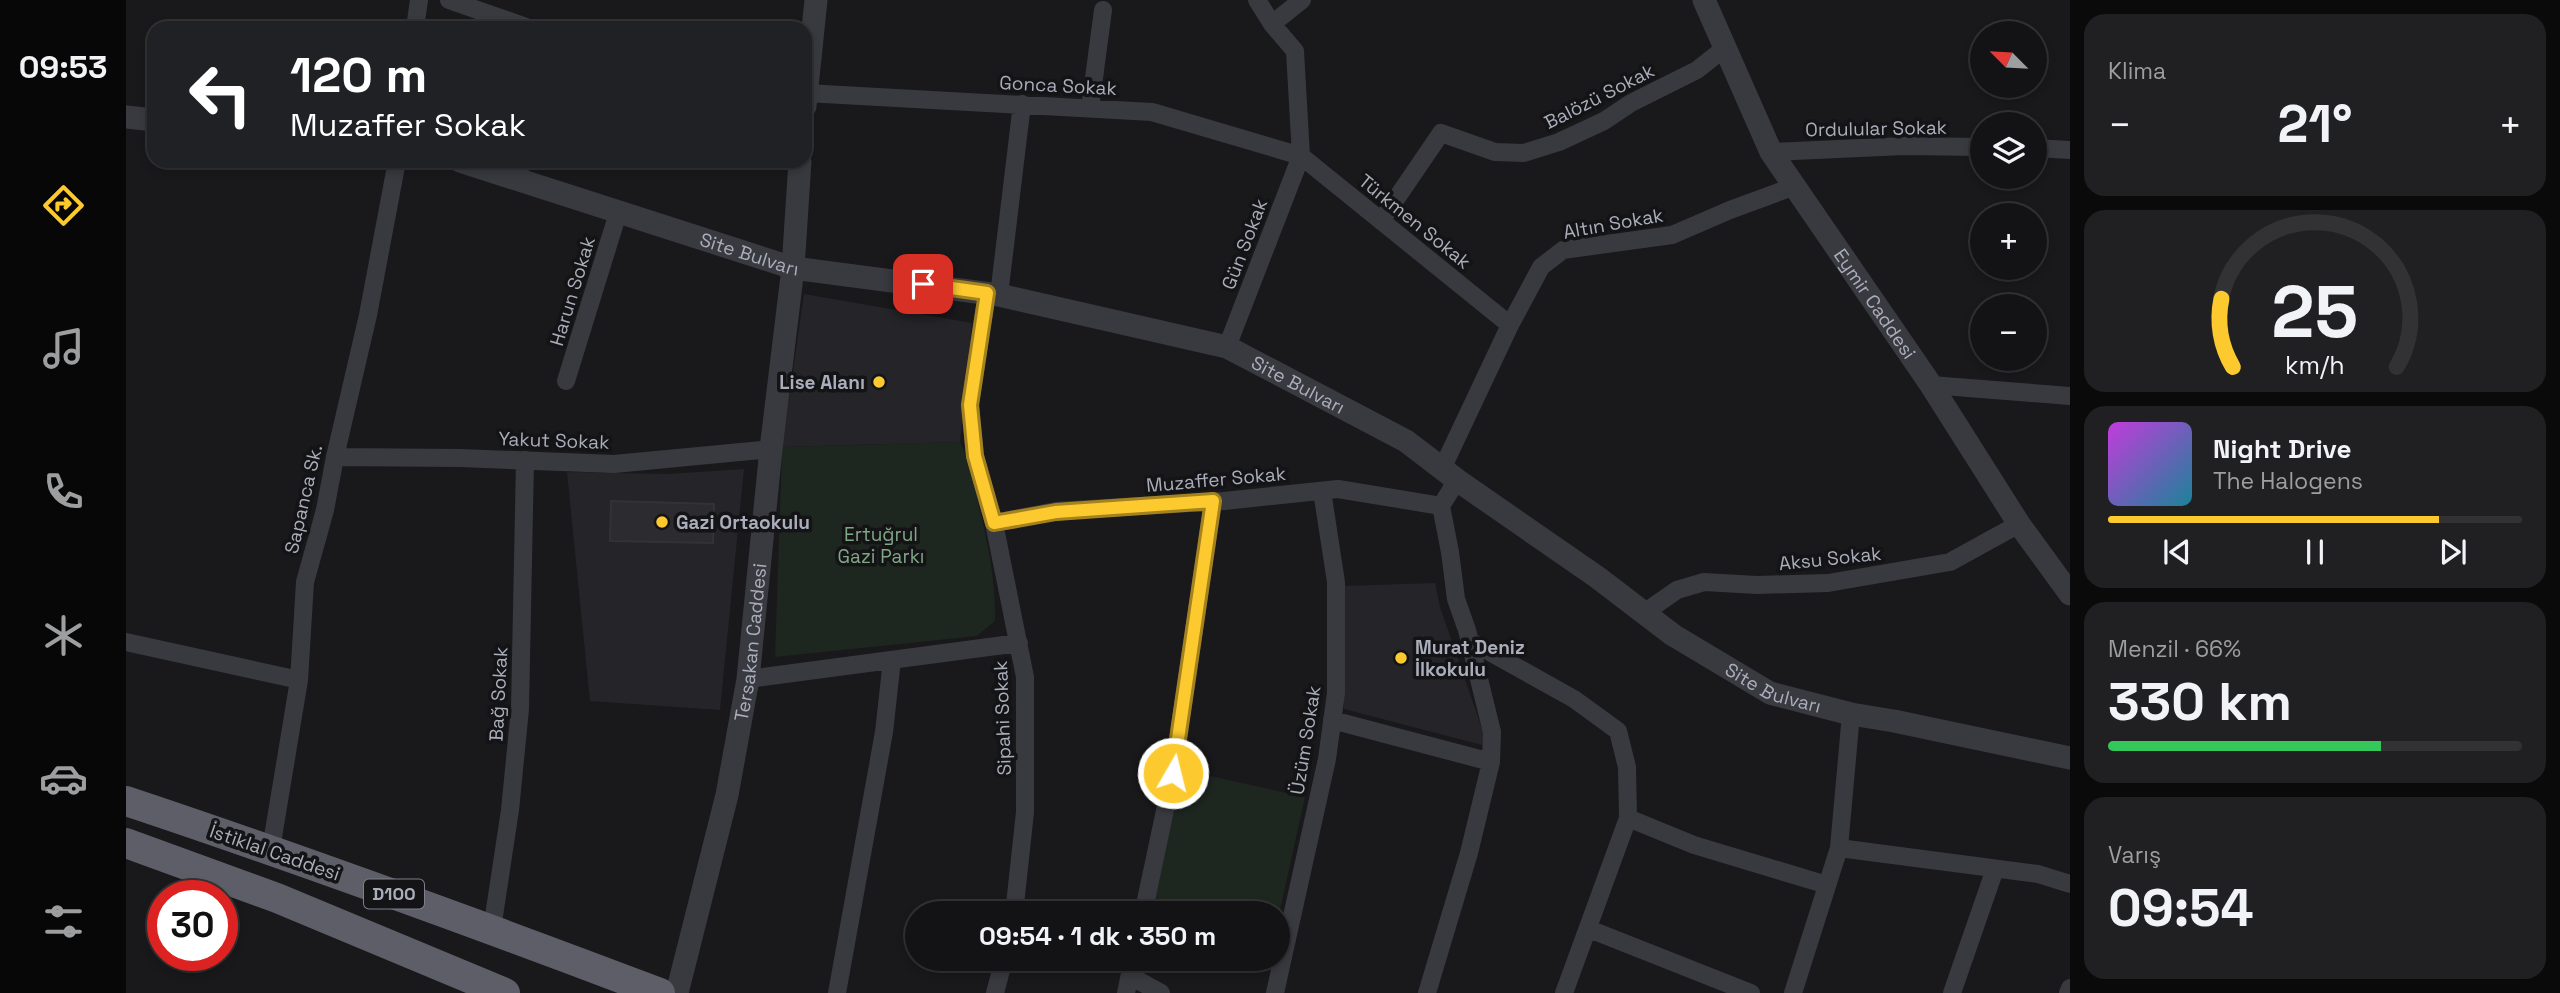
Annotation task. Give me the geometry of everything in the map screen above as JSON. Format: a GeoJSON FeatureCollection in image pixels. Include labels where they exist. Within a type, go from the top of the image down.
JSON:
{"type":"FeatureCollection","features":[{"type":"Feature","properties":{"kind":"highway","name":"İstiklal Caddesi"},"geometry":{"type":"LineString","coordinates":[[126,801],[271,849],[660,993]]}},
{"type":"Feature","properties":{"kind":"highway","name":"D100"},"geometry":{"type":"LineString","coordinates":[[126,843],[277,898],[487,989]]}},
{"type":"Feature","properties":{"kind":"street"},"geometry":{"type":"LineString","coordinates":[[416,21],[419,0]]}},
{"type":"Feature","properties":{"kind":"street"},"geometry":{"type":"LineString","coordinates":[[449,0],[509,21]]}},
{"type":"Feature","properties":{"kind":"street"},"geometry":{"type":"LineString","coordinates":[[812,40],[816,0]]}},
{"type":"Feature","properties":{"kind":"street"},"geometry":{"type":"LineString","coordinates":[[1257,0],[1272,24],[1295,51],[1301,156]]}},
{"type":"Feature","properties":{"kind":"street"},"geometry":{"type":"LineString","coordinates":[[1272,24],[1302,0]]}},
{"type":"Feature","properties":{"kind":"street","name":"Eymir Caddesi"},"geometry":{"type":"LineString","coordinates":[[1704,0],[1771,152],[1931,385],[2019,524],[2070,594]]}},
{"type":"Feature","properties":{"kind":"street"},"geometry":{"type":"LineString","coordinates":[[1090,108],[1103,10]]}},
{"type":"Feature","properties":{"kind":"street","name":"Balözü Sokak"},"geometry":{"type":"LineString","coordinates":[[1381,221],[1441,133],[1495,152],[1524,153],[1559,142],[1604,121],[1631,103],[1697,70],[1726,47]]}},
{"type":"Feature","properties":{"kind":"street","name":"Gonca Sokak"},"geometry":{"type":"LineString","coordinates":[[812,99],[1022,104],[1152,112],[1301,156]]}},
{"type":"Feature","properties":{"kind":"street","name":"Sipahi Sokak"},"geometry":{"type":"LineString","coordinates":[[1015,901],[1025,812],[1025,677],[994,523],[975,456],[970,405],[993,294],[1022,104]]}},
{"type":"Feature","properties":{"kind":"street"},"geometry":{"type":"LineString","coordinates":[[126,117],[147,119]]}},
{"type":"Feature","properties":{"kind":"street","name":"Ordulular Sokak"},"geometry":{"type":"LineString","coordinates":[[1771,152],[1904,146],[1970,148]]}},
{"type":"Feature","properties":{"kind":"street"},"geometry":{"type":"LineString","coordinates":[[2047,149],[2070,150]]}},
{"type":"Feature","properties":{"kind":"street","name":"Türkmen Sokak"},"geometry":{"type":"LineString","coordinates":[[1301,156],[1510,325]]}},
{"type":"Feature","properties":{"kind":"street","name":"Gün Sokak"},"geometry":{"type":"LineString","coordinates":[[1227,347],[1301,156]]}},
{"type":"Feature","properties":{"kind":"street","name":"Sapanca Sk."},"geometry":{"type":"LineString","coordinates":[[271,849],[299,680],[305,582],[325,510],[368,315],[396,168]]}},
{"type":"Feature","properties":{"kind":"street","name":"Tersakan Caddesi"},"geometry":{"type":"LineString","coordinates":[[677,993],[727,795],[748,679],[771,449],[793,268],[800,168]]}},
{"type":"Feature","properties":{"kind":"street","name":"Site Bulvarı"},"geometry":{"type":"LineString","coordinates":[[520,170],[618,213],[793,268],[993,294],[1227,347],[1406,441],[1673,635],[1770,693],[1851,714],[2070,758]]}},
{"type":"Feature","properties":{"kind":"street","name":"Altın Sokak"},"geometry":{"type":"LineString","coordinates":[[1510,325],[1541,267],[1563,250],[1672,235],[1796,186]]}},
{"type":"Feature","properties":{"kind":"street","name":"Harun Sokak"},"geometry":{"type":"LineString","coordinates":[[566,381],[618,213]]}},
{"type":"Feature","properties":{"kind":"street"},"geometry":{"type":"LineString","coordinates":[[1427,993],[1469,853],[1491,762],[1492,732],[1470,641],[1456,599],[1441,506],[1449,474],[1510,325]]}},
{"type":"Feature","properties":{"kind":"street"},"geometry":{"type":"LineString","coordinates":[[1931,385],[2070,397]]}},
{"type":"Feature","properties":{"kind":"street","name":"Yakut Sokak"},"geometry":{"type":"LineString","coordinates":[[335,457],[614,464],[771,449]]}},
{"type":"Feature","properties":{"kind":"street","name":"Bağ Sokak"},"geometry":{"type":"LineString","coordinates":[[492,929],[510,810],[520,709],[525,460]]}},
{"type":"Feature","properties":{"kind":"street","name":"Muzaffer Sokak"},"geometry":{"type":"LineString","coordinates":[[994,523],[1056,512],[1338,489],[1441,506]]}},
{"type":"Feature","properties":{"kind":"street","name":"Üzüm Sokak"},"geometry":{"type":"LineString","coordinates":[[1275,993],[1327,760],[1336,693],[1336,582],[1322,491]]}},
{"type":"Feature","properties":{"kind":"street"},"geometry":{"type":"LineString","coordinates":[[1146,901],[1173,773],[1213,501]]}},
{"type":"Feature","properties":{"kind":"street","name":"Aksu Sokak"},"geometry":{"type":"LineString","coordinates":[[1644,613],[1677,590],[1704,582],[1757,585],[1828,583],[1950,562],[2019,524]]}},
{"type":"Feature","properties":{"kind":"street"},"geometry":{"type":"LineString","coordinates":[[1470,641],[1574,699],[1619,731],[1627,767],[1628,818],[1564,993]]}},
{"type":"Feature","properties":{"kind":"street"},"geometry":{"type":"LineString","coordinates":[[126,642],[299,680]]}},
{"type":"Feature","properties":{"kind":"street"},"geometry":{"type":"LineString","coordinates":[[748,679],[1019,643]]}},
{"type":"Feature","properties":{"kind":"street"},"geometry":{"type":"LineString","coordinates":[[837,993],[884,732],[891,660]]}},
{"type":"Feature","properties":{"kind":"street"},"geometry":{"type":"LineString","coordinates":[[1793,993],[1839,848],[1851,714]]}},
{"type":"Feature","properties":{"kind":"street"},"geometry":{"type":"LineString","coordinates":[[1332,720],[1491,762]]}},
{"type":"Feature","properties":{"kind":"street"},"geometry":{"type":"LineString","coordinates":[[1628,818],[1694,845],[1827,885]]}},
{"type":"Feature","properties":{"kind":"street"},"geometry":{"type":"LineString","coordinates":[[1839,848],[2038,874],[2070,884]]}},
{"type":"Feature","properties":{"kind":"street"},"geometry":{"type":"LineString","coordinates":[[1952,993],[1996,869]]}},
{"type":"Feature","properties":{"kind":"street"},"geometry":{"type":"LineString","coordinates":[[1589,929],[1751,993]]}},
{"type":"Feature","properties":{"kind":"street"},"geometry":{"type":"LineString","coordinates":[[995,993],[1001,971]]}},
{"type":"Feature","properties":{"kind":"street"},"geometry":{"type":"LineString","coordinates":[[1130,976],[1161,993]]}},
{"type":"Feature","properties":{"kind":"street"},"geometry":{"type":"LineString","coordinates":[[2068,993],[2070,988]]}},
{"type":"Feature","properties":{"kind":"shaded area","name":"Lise Alanı"},"geometry":{"type":"Polygon","coordinates":[[[804,294],[972,323],[960,442],[782,447],[804,294]]]}},
{"type":"Feature","properties":{"kind":"shaded area"},"geometry":{"type":"Polygon","coordinates":[[[744,469],[720,710],[590,701],[567,472],[668,474],[744,469]]]}},
{"type":"Feature","properties":{"kind":"shaded area","name":"Murat Deniz İlkokulu"},"geometry":{"type":"Polygon","coordinates":[[[1435,583],[1440,607],[1486,740],[1482,745],[1344,709],[1342,586],[1435,583]]]}},
{"type":"Feature","properties":{"kind":"green space","name":"Ertuğrul Gazi Parkı"},"geometry":{"type":"Polygon","coordinates":[[[960,442],[970,470],[987,544],[994,590],[995,621],[977,636],[775,657],[782,447],[960,442]]]}},
{"type":"Feature","properties":{"kind":"green space"},"geometry":{"type":"Polygon","coordinates":[[[1184,770],[1305,797],[1282,901],[1168,901],[1154,898],[1184,770]]]}},
{"type":"Feature","properties":{"kind":"building","name":"Gazi Ortaokulu"},"geometry":{"type":"Polygon","coordinates":[[[611,501],[714,504],[713,543],[610,541],[611,501]]]}},
{"type":"Feature","properties":{"kind":"place","name":"Lise Alanı"},"geometry":{"type":"Point","coordinates":[879,382]}},
{"type":"Feature","properties":{"kind":"place","name":"Gazi Ortaokulu"},"geometry":{"type":"Point","coordinates":[662,522]}},
{"type":"Feature","properties":{"kind":"place","name":"Murat Deniz İlkokulu"},"geometry":{"type":"Point","coordinates":[1401,658]}},
{"type":"Feature","properties":{"kind":"route"},"geometry":{"type":"LineString","coordinates":[[923,284],[987,293],[970,405],[975,456],[994,523],[1056,512],[1213,501],[1173,773]]}}]}
